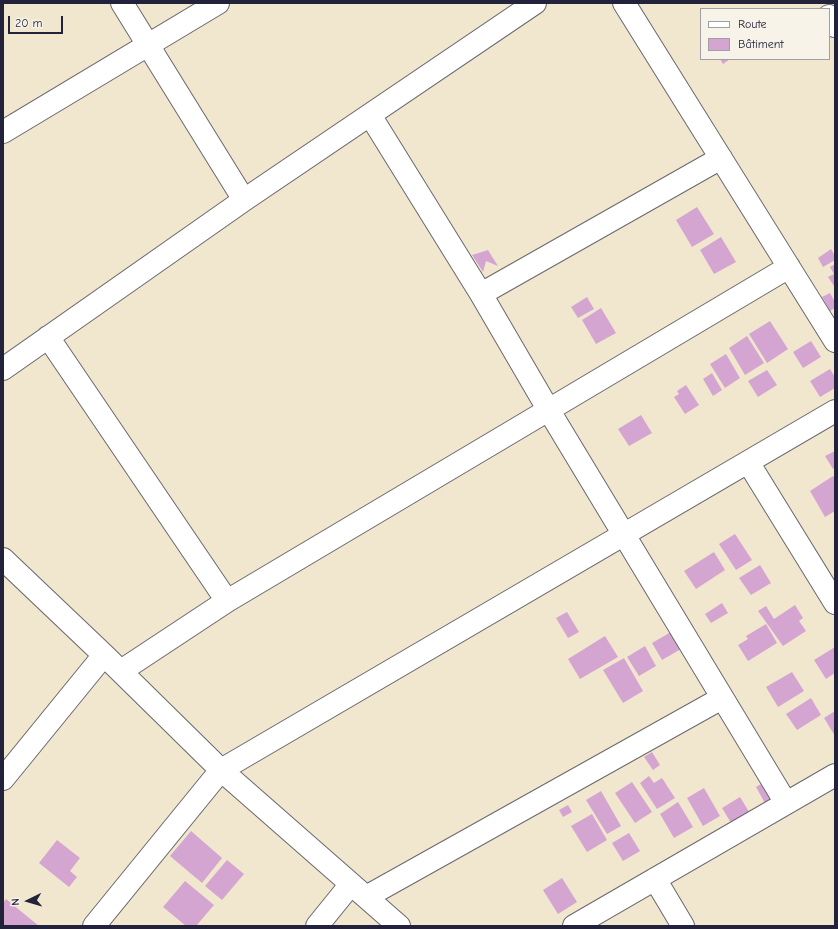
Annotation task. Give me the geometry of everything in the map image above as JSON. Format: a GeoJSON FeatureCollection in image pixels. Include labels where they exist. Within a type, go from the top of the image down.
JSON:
{"type":"FeatureCollection","features":[{"type":"Feature","properties":{"kind":"street"},"geometry":{"type":"LineString","coordinates":[[122,3],[244,200]]}},
{"type":"Feature","properties":{"kind":"street"},"geometry":{"type":"LineString","coordinates":[[3,132],[218,3]]}},
{"type":"Feature","properties":{"kind":"street"},"geometry":{"type":"LineString","coordinates":[[3,369],[244,200],[535,3]]}},
{"type":"Feature","properties":{"kind":"street"},"geometry":{"type":"LineString","coordinates":[[624,3],[835,341]]}},
{"type":"Feature","properties":{"kind":"street"},"geometry":{"type":"LineString","coordinates":[[370,115],[481,294],[548,409],[786,804]]}},
{"type":"Feature","properties":{"kind":"street"},"geometry":{"type":"LineString","coordinates":[[481,294],[721,158]]}},
{"type":"Feature","properties":{"kind":"street"},"geometry":{"type":"LineString","coordinates":[[121,671],[227,601],[789,267]]}},
{"type":"Feature","properties":{"kind":"street"},"geometry":{"type":"LineString","coordinates":[[48,337],[227,601]]}},
{"type":"Feature","properties":{"kind":"street"},"geometry":{"type":"LineString","coordinates":[[94,926],[221,770],[835,412]]}},
{"type":"Feature","properties":{"kind":"street"},"geometry":{"type":"LineString","coordinates":[[748,462],[835,603]]}},
{"type":"Feature","properties":{"kind":"street"},"geometry":{"type":"LineString","coordinates":[[3,559],[121,671],[221,770],[399,926]]}},
{"type":"Feature","properties":{"kind":"street"},"geometry":{"type":"LineString","coordinates":[[3,779],[104,655]]}},
{"type":"Feature","properties":{"kind":"street"},"geometry":{"type":"LineString","coordinates":[[317,926],[358,890],[722,698]]}},
{"type":"Feature","properties":{"kind":"street"},"geometry":{"type":"LineString","coordinates":[[574,926],[835,775]]}},
{"type":"Feature","properties":{"kind":"street"},"geometry":{"type":"LineString","coordinates":[[655,879],[683,926]]}},
{"type":"Feature","properties":{"kind":"building"},"geometry":{"type":"Polygon","coordinates":[[[721,60],[729,60],[723,64],[721,60]]]}},
{"type":"Feature","properties":{"kind":"building"},"geometry":{"type":"Polygon","coordinates":[[[697,207],[714,234],[692,247],[676,220],[697,207]]]}},
{"type":"Feature","properties":{"kind":"building"},"geometry":{"type":"Polygon","coordinates":[[[721,237],[736,262],[714,274],[700,250],[721,237]]]}},
{"type":"Feature","properties":{"kind":"building"},"geometry":{"type":"Polygon","coordinates":[[[831,249],[835,256],[835,260],[823,267],[818,258],[831,249]]]}},
{"type":"Feature","properties":{"kind":"building"},"geometry":{"type":"Polygon","coordinates":[[[488,250],[498,266],[486,261],[483,272],[472,255],[488,250]]]}},
{"type":"Feature","properties":{"kind":"building"},"geometry":{"type":"Polygon","coordinates":[[[835,264],[834,286],[828,277],[834,274],[830,267],[835,264]]]}},
{"type":"Feature","properties":{"kind":"building"},"geometry":{"type":"Polygon","coordinates":[[[830,293],[835,302],[835,308],[830,311],[822,297],[830,293]]]}},
{"type":"Feature","properties":{"kind":"building"},"geometry":{"type":"Polygon","coordinates":[[[587,297],[594,309],[578,318],[571,307],[587,297]]]}},
{"type":"Feature","properties":{"kind":"building"},"geometry":{"type":"Polygon","coordinates":[[[601,308],[616,333],[596,344],[582,320],[601,308]]]}},
{"type":"Feature","properties":{"kind":"building"},"geometry":{"type":"Polygon","coordinates":[[[770,321],[788,349],[767,363],[749,334],[770,321]]]}},
{"type":"Feature","properties":{"kind":"building"},"geometry":{"type":"Polygon","coordinates":[[[747,336],[764,363],[745,375],[729,348],[747,336]]]}},
{"type":"Feature","properties":{"kind":"building"},"geometry":{"type":"Polygon","coordinates":[[[811,341],[821,357],[803,368],[793,352],[811,341]]]}},
{"type":"Feature","properties":{"kind":"building"},"geometry":{"type":"Polygon","coordinates":[[[726,354],[740,378],[725,388],[710,364],[726,354]]]}},
{"type":"Feature","properties":{"kind":"building"},"geometry":{"type":"Polygon","coordinates":[[[830,369],[835,377],[835,388],[820,397],[810,381],[830,369]]]}},
{"type":"Feature","properties":{"kind":"building"},"geometry":{"type":"Polygon","coordinates":[[[767,370],[777,385],[758,397],[748,381],[767,370]]]}},
{"type":"Feature","properties":{"kind":"building"},"geometry":{"type":"Polygon","coordinates":[[[712,373],[722,390],[713,396],[703,379],[712,373]]]}},
{"type":"Feature","properties":{"kind":"building"},"geometry":{"type":"Polygon","coordinates":[[[686,385],[699,405],[685,414],[674,397],[679,394],[677,391],[686,385]]]}},
{"type":"Feature","properties":{"kind":"building"},"geometry":{"type":"Polygon","coordinates":[[[641,415],[652,433],[629,446],[618,429],[641,415]]]}},
{"type":"Feature","properties":{"kind":"building"},"geometry":{"type":"Polygon","coordinates":[[[835,451],[835,467],[833,469],[825,456],[835,451]]]}},
{"type":"Feature","properties":{"kind":"building"},"geometry":{"type":"Polygon","coordinates":[[[833,476],[835,479],[835,511],[825,517],[810,491],[833,476]]]}},
{"type":"Feature","properties":{"kind":"building"},"geometry":{"type":"Polygon","coordinates":[[[735,534],[752,560],[736,570],[719,544],[735,534]]]}},
{"type":"Feature","properties":{"kind":"building"},"geometry":{"type":"Polygon","coordinates":[[[714,552],[725,570],[696,589],[684,571],[714,552]]]}},
{"type":"Feature","properties":{"kind":"building"},"geometry":{"type":"Polygon","coordinates":[[[760,565],[771,583],[751,595],[739,578],[760,565]]]}},
{"type":"Feature","properties":{"kind":"building"},"geometry":{"type":"Polygon","coordinates":[[[722,603],[728,613],[711,623],[705,614],[722,603]]]}},
{"type":"Feature","properties":{"kind":"building"},"geometry":{"type":"Polygon","coordinates":[[[795,605],[803,618],[799,621],[806,631],[783,646],[758,611],[766,606],[774,619],[795,605]]]}},
{"type":"Feature","properties":{"kind":"building"},"geometry":{"type":"Polygon","coordinates":[[[567,612],[579,632],[568,638],[556,618],[567,612]]]}},
{"type":"Feature","properties":{"kind":"building"},"geometry":{"type":"Polygon","coordinates":[[[766,624],[777,643],[748,661],[738,645],[748,639],[746,636],[766,624]]]}},
{"type":"Feature","properties":{"kind":"building"},"geometry":{"type":"Polygon","coordinates":[[[671,632],[681,649],[662,660],[652,643],[671,632]]]}},
{"type":"Feature","properties":{"kind":"building"},"geometry":{"type":"Polygon","coordinates":[[[605,636],[618,657],[580,679],[568,659],[605,636]]]}},
{"type":"Feature","properties":{"kind":"building"},"geometry":{"type":"Polygon","coordinates":[[[645,646],[656,666],[639,676],[627,657],[645,646]]]}},
{"type":"Feature","properties":{"kind":"building"},"geometry":{"type":"Polygon","coordinates":[[[835,647],[835,673],[826,679],[814,660],[835,647]]]}},
{"type":"Feature","properties":{"kind":"building"},"geometry":{"type":"Polygon","coordinates":[[[624,658],[643,691],[623,703],[603,670],[624,658]]]}},
{"type":"Feature","properties":{"kind":"building"},"geometry":{"type":"Polygon","coordinates":[[[792,672],[804,691],[778,707],[766,687],[792,672]]]}},
{"type":"Feature","properties":{"kind":"building"},"geometry":{"type":"Polygon","coordinates":[[[811,698],[821,715],[797,730],[786,714],[811,698]]]}},
{"type":"Feature","properties":{"kind":"building"},"geometry":{"type":"Polygon","coordinates":[[[835,711],[835,736],[824,718],[835,711]]]}},
{"type":"Feature","properties":{"kind":"building"},"geometry":{"type":"Polygon","coordinates":[[[652,752],[660,765],[653,770],[644,757],[652,752]]]}},
{"type":"Feature","properties":{"kind":"building"},"geometry":{"type":"Polygon","coordinates":[[[649,776],[654,783],[662,778],[675,798],[657,809],[640,783],[649,776]]]}},
{"type":"Feature","properties":{"kind":"building"},"geometry":{"type":"Polygon","coordinates":[[[766,781],[777,799],[766,805],[756,787],[766,781]]]}},
{"type":"Feature","properties":{"kind":"building"},"geometry":{"type":"Polygon","coordinates":[[[632,782],[652,812],[635,823],[615,793],[632,782]]]}},
{"type":"Feature","properties":{"kind":"building"},"geometry":{"type":"Polygon","coordinates":[[[704,788],[720,816],[703,826],[687,798],[704,788]]]}},
{"type":"Feature","properties":{"kind":"building"},"geometry":{"type":"Polygon","coordinates":[[[601,791],[621,826],[607,834],[586,800],[601,791]]]}},
{"type":"Feature","properties":{"kind":"building"},"geometry":{"type":"Polygon","coordinates":[[[740,797],[751,815],[733,826],[722,808],[740,797]]]}},
{"type":"Feature","properties":{"kind":"building"},"geometry":{"type":"Polygon","coordinates":[[[678,802],[693,827],[674,838],[660,814],[678,802]]]}},
{"type":"Feature","properties":{"kind":"building"},"geometry":{"type":"Polygon","coordinates":[[[568,805],[572,812],[563,817],[559,810],[568,805]]]}},
{"type":"Feature","properties":{"kind":"building"},"geometry":{"type":"Polygon","coordinates":[[[592,814],[607,840],[587,852],[571,826],[592,814]]]}},
{"type":"Feature","properties":{"kind":"building"},"geometry":{"type":"Polygon","coordinates":[[[191,831],[222,858],[202,883],[170,856],[191,831]]]}},
{"type":"Feature","properties":{"kind":"building"},"geometry":{"type":"Polygon","coordinates":[[[629,833],[640,851],[623,861],[612,843],[629,833]]]}},
{"type":"Feature","properties":{"kind":"building"},"geometry":{"type":"Polygon","coordinates":[[[57,840],[80,858],[70,871],[77,877],[69,887],[39,863],[57,840]]]}},
{"type":"Feature","properties":{"kind":"building"},"geometry":{"type":"Polygon","coordinates":[[[227,860],[244,874],[222,900],[205,886],[227,860]]]}},
{"type":"Feature","properties":{"kind":"building"},"geometry":{"type":"Polygon","coordinates":[[[562,878],[577,902],[558,914],[543,890],[562,878]]]}},
{"type":"Feature","properties":{"kind":"building"},"geometry":{"type":"Polygon","coordinates":[[[185,881],[214,905],[196,926],[186,926],[163,907],[185,881]]]}},
{"type":"Feature","properties":{"kind":"building"},"geometry":{"type":"Polygon","coordinates":[[[6,899],[39,926],[3,926],[3,903],[6,899]]]}}]}
